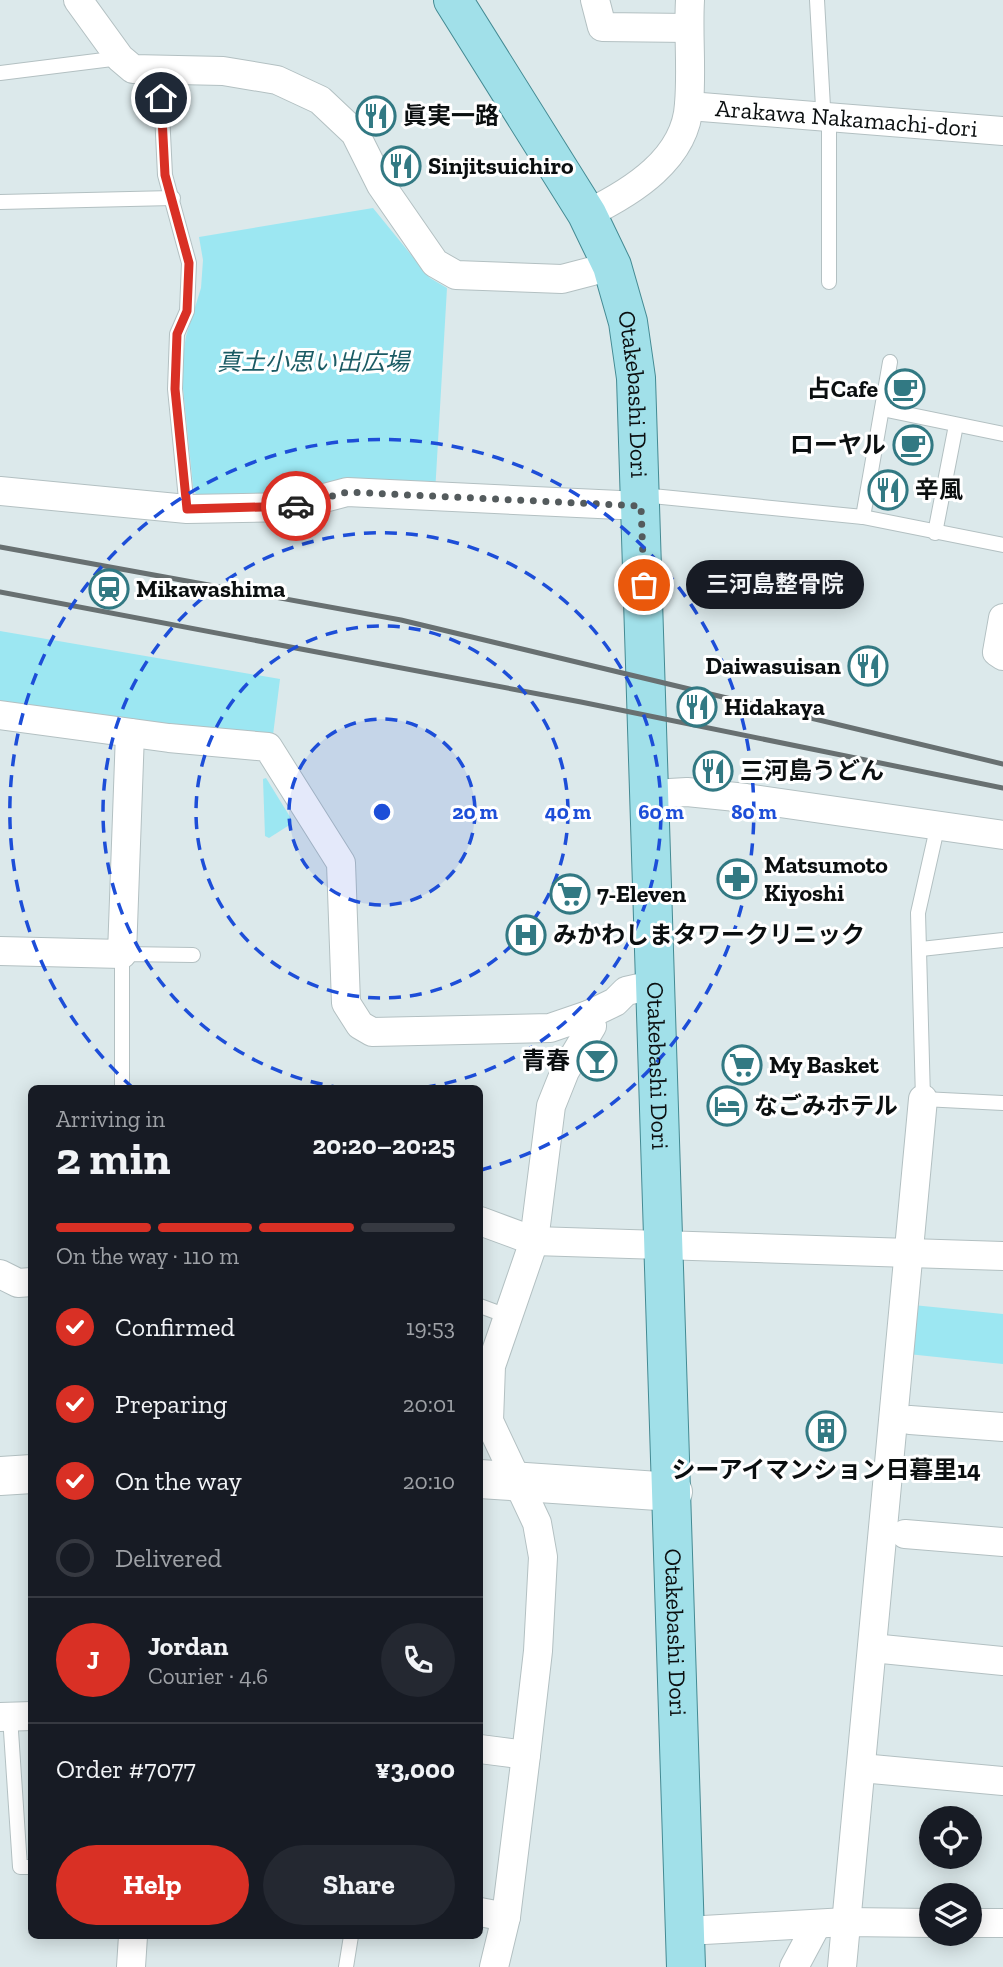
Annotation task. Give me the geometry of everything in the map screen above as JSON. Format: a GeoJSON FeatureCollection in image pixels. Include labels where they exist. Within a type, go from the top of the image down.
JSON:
{"type":"FeatureCollection","features":[{"type":"Feature","properties":{"kind":"main road","name":"Otakebashi Dori"},"geometry":{"type":"LineString","coordinates":[[453,0],[587,214],[612,266],[628,322],[636,377],[652,794],[686,1949]]}},
{"type":"Feature","properties":{"kind":"street"},"geometry":{"type":"LineString","coordinates":[[78,0],[120,58],[134,69],[160,72],[223,71],[277,80],[320,100],[355,133],[381,185],[435,263],[456,275],[562,279],[612,266]]}},
{"type":"Feature","properties":{"kind":"street"},"geometry":{"type":"LineString","coordinates":[[595,0],[602,27],[689,28]]}},
{"type":"Feature","properties":{"kind":"street"},"geometry":{"type":"LineString","coordinates":[[587,214],[639,185],[673,151],[689,106],[690,0]]}},
{"type":"Feature","properties":{"kind":"street","name":"Arakawa Nakamachi-dori"},"geometry":{"type":"LineString","coordinates":[[689,106],[1003,131]]}},
{"type":"Feature","properties":{"kind":"street"},"geometry":{"type":"LineString","coordinates":[[0,491],[187,509],[290,508],[347,492],[641,500]]}},
{"type":"Feature","properties":{"kind":"street"},"geometry":{"type":"LineString","coordinates":[[1003,618],[997,652],[1003,656]]}},
{"type":"Feature","properties":{"kind":"street"},"geometry":{"type":"LineString","coordinates":[[0,715],[130,733],[268,747],[341,863],[346,1003],[360,1025],[372,1032],[550,1028],[615,1002],[626,991],[657,984]]}},
{"type":"Feature","properties":{"kind":"street"},"geometry":{"type":"LineString","coordinates":[[0,951],[122,954],[130,733]]}},
{"type":"Feature","properties":{"kind":"street"},"geometry":{"type":"LineString","coordinates":[[652,794],[705,793],[1003,835]]}},
{"type":"Feature","properties":{"kind":"street"},"geometry":{"type":"LineString","coordinates":[[494,1967],[493,1914],[526,1755],[538,1651],[543,1557],[537,1523],[498,1480],[489,1421],[484,1406],[491,1366],[534,1241],[551,1106],[565,1071],[592,1026],[588,1014]]}},
{"type":"Feature","properties":{"kind":"street"},"geometry":{"type":"LineString","coordinates":[[842,1967],[872,1648],[894,1533],[902,1420],[908,1253],[923,1099]]}},
{"type":"Feature","properties":{"kind":"street"},"geometry":{"type":"LineString","coordinates":[[483,1222],[534,1241],[1003,1256]]}},
{"type":"Feature","properties":{"kind":"street"},"geometry":{"type":"LineString","coordinates":[[902,1420],[1003,1427]]}},
{"type":"Feature","properties":{"kind":"street"},"geometry":{"type":"LineString","coordinates":[[0,1476],[28,1474]]}},
{"type":"Feature","properties":{"kind":"street"},"geometry":{"type":"LineString","coordinates":[[498,1480],[673,1492]]}},
{"type":"Feature","properties":{"kind":"street"},"geometry":{"type":"LineString","coordinates":[[894,1533],[1003,1542]]}},
{"type":"Feature","properties":{"kind":"street"},"geometry":{"type":"LineString","coordinates":[[872,1648],[1003,1661]]}},
{"type":"Feature","properties":{"kind":"street"},"geometry":{"type":"LineString","coordinates":[[483,1749],[526,1755]]}},
{"type":"Feature","properties":{"kind":"street"},"geometry":{"type":"LineString","coordinates":[[861,1768],[1003,1781]]}},
{"type":"Feature","properties":{"kind":"street"},"geometry":{"type":"LineString","coordinates":[[686,1949],[817,1924],[919,1923]]}},
{"type":"Feature","properties":{"kind":"street"},"geometry":{"type":"LineString","coordinates":[[982,1923],[1003,1923]]}},
{"type":"Feature","properties":{"kind":"street"},"geometry":{"type":"LineString","coordinates":[[794,1967],[817,1924]]}},
{"type":"Feature","properties":{"kind":"street"},"geometry":{"type":"LineString","coordinates":[[131,1967],[133,1939]]}},
{"type":"Feature","properties":{"kind":"lane"},"geometry":{"type":"LineString","coordinates":[[817,0],[825,115],[829,124],[829,282]]}},
{"type":"Feature","properties":{"kind":"lane"},"geometry":{"type":"LineString","coordinates":[[0,73],[120,58]]}},
{"type":"Feature","properties":{"kind":"lane"},"geometry":{"type":"LineString","coordinates":[[160,72],[165,175],[189,263],[187,311],[177,334],[175,389],[187,509]]}},
{"type":"Feature","properties":{"kind":"lane"},"geometry":{"type":"LineString","coordinates":[[0,202],[173,198]]}},
{"type":"Feature","properties":{"kind":"lane"},"geometry":{"type":"LineString","coordinates":[[863,517],[890,362]]}},
{"type":"Feature","properties":{"kind":"lane"},"geometry":{"type":"LineString","coordinates":[[882,410],[1003,434]]}},
{"type":"Feature","properties":{"kind":"lane"},"geometry":{"type":"LineString","coordinates":[[935,533],[956,425]]}},
{"type":"Feature","properties":{"kind":"lane"},"geometry":{"type":"LineString","coordinates":[[641,500],[863,517],[1003,545]]}},
{"type":"Feature","properties":{"kind":"lane"},"geometry":{"type":"LineString","coordinates":[[938,824],[918,912],[923,1099],[1003,1103]]}},
{"type":"Feature","properties":{"kind":"lane"},"geometry":{"type":"LineString","coordinates":[[920,948],[1003,940]]}},
{"type":"Feature","properties":{"kind":"lane"},"geometry":{"type":"LineString","coordinates":[[122,1085],[122,954],[193,955]]}},
{"type":"Feature","properties":{"kind":"lane"},"geometry":{"type":"LineString","coordinates":[[483,1307],[507,1316]]}},
{"type":"Feature","properties":{"kind":"lane"},"geometry":{"type":"LineString","coordinates":[[14,1716],[20,1867],[28,1867]]}},
{"type":"Feature","properties":{"kind":"lane"},"geometry":{"type":"LineString","coordinates":[[346,1967],[351,1939]]}},
{"type":"Feature","properties":{"kind":"green space","name":"真土小思い出広場"},"geometry":{"type":"Polygon","coordinates":[[[373,208],[430,278],[447,288],[435,493],[199,503],[193,486],[181,369],[186,336],[201,288],[203,260],[199,237],[373,208]]]}},
{"type":"Feature","properties":{"kind":"green space"},"geometry":{"type":"Polygon","coordinates":[[[0,631],[280,679],[273,735],[184,731],[0,705],[0,631]]]}},
{"type":"Feature","properties":{"kind":"green space"},"geometry":{"type":"Polygon","coordinates":[[[266,778],[292,820],[291,824],[269,838],[265,836],[263,779],[266,778]]]}},
{"type":"Feature","properties":{"kind":"green space"},"geometry":{"type":"Polygon","coordinates":[[[913,1305],[1003,1314],[1003,1364],[908,1354],[913,1305]]]}},
{"type":"Feature","properties":{"kind":"railway"},"geometry":{"type":"LineString","coordinates":[[0,547],[401,620],[1003,764]]}},
{"type":"Feature","properties":{"kind":"railway"},"geometry":{"type":"LineString","coordinates":[[0,592],[581,702],[1003,788]]}},
{"type":"Feature","properties":{"kind":"way so far"},"geometry":{"type":"LineString","coordinates":[[296,506],[347,492],[641,506],[644,585]]}},
{"type":"Feature","properties":{"kind":"place","name":"眞実一路"},"geometry":{"type":"Point","coordinates":[376,116]}},
{"type":"Feature","properties":{"kind":"place","name":"Sinjitsuichiro"},"geometry":{"type":"Point","coordinates":[401,166]}},
{"type":"Feature","properties":{"kind":"place","name":"占Cafe"},"geometry":{"type":"Point","coordinates":[905,389]}},
{"type":"Feature","properties":{"kind":"place","name":"ローヤル"},"geometry":{"type":"Point","coordinates":[913,445]}},
{"type":"Feature","properties":{"kind":"place","name":"辛風"},"geometry":{"type":"Point","coordinates":[888,490]}},
{"type":"Feature","properties":{"kind":"place","name":"三河島整骨院"},"geometry":{"type":"Point","coordinates":[644,585]}},
{"type":"Feature","properties":{"kind":"place","name":"Mikawashima"},"geometry":{"type":"Point","coordinates":[109,589]}},
{"type":"Feature","properties":{"kind":"place","name":"Daiwasuisan"},"geometry":{"type":"Point","coordinates":[868,666]}},
{"type":"Feature","properties":{"kind":"place","name":"Hidakaya"},"geometry":{"type":"Point","coordinates":[697,707]}},
{"type":"Feature","properties":{"kind":"place","name":"三河島うどん"},"geometry":{"type":"Point","coordinates":[713,771]}},
{"type":"Feature","properties":{"kind":"place","name":"Matsumoto Kiyoshi"},"geometry":{"type":"Point","coordinates":[737,879]}},
{"type":"Feature","properties":{"kind":"place","name":"7-Eleven"},"geometry":{"type":"Point","coordinates":[570,894]}},
{"type":"Feature","properties":{"kind":"place","name":"みかわしまタワークリニック"},"geometry":{"type":"Point","coordinates":[526,935]}},
{"type":"Feature","properties":{"kind":"place","name":"青春"},"geometry":{"type":"Point","coordinates":[597,1061]}},
{"type":"Feature","properties":{"kind":"place","name":"My Basket"},"geometry":{"type":"Point","coordinates":[742,1065]}},
{"type":"Feature","properties":{"kind":"place","name":"なごみホテル"},"geometry":{"type":"Point","coordinates":[727,1106]}},
{"type":"Feature","properties":{"kind":"place","name":"シーアイマンション日暮里14"},"geometry":{"type":"Point","coordinates":[826,1431]}},
{"type":"Feature","properties":{"kind":"route"},"geometry":{"type":"LineString","coordinates":[[161,98],[165,175],[183,230],[189,263],[187,311],[177,334],[175,389],[187,509],[296,506]]}}]}
